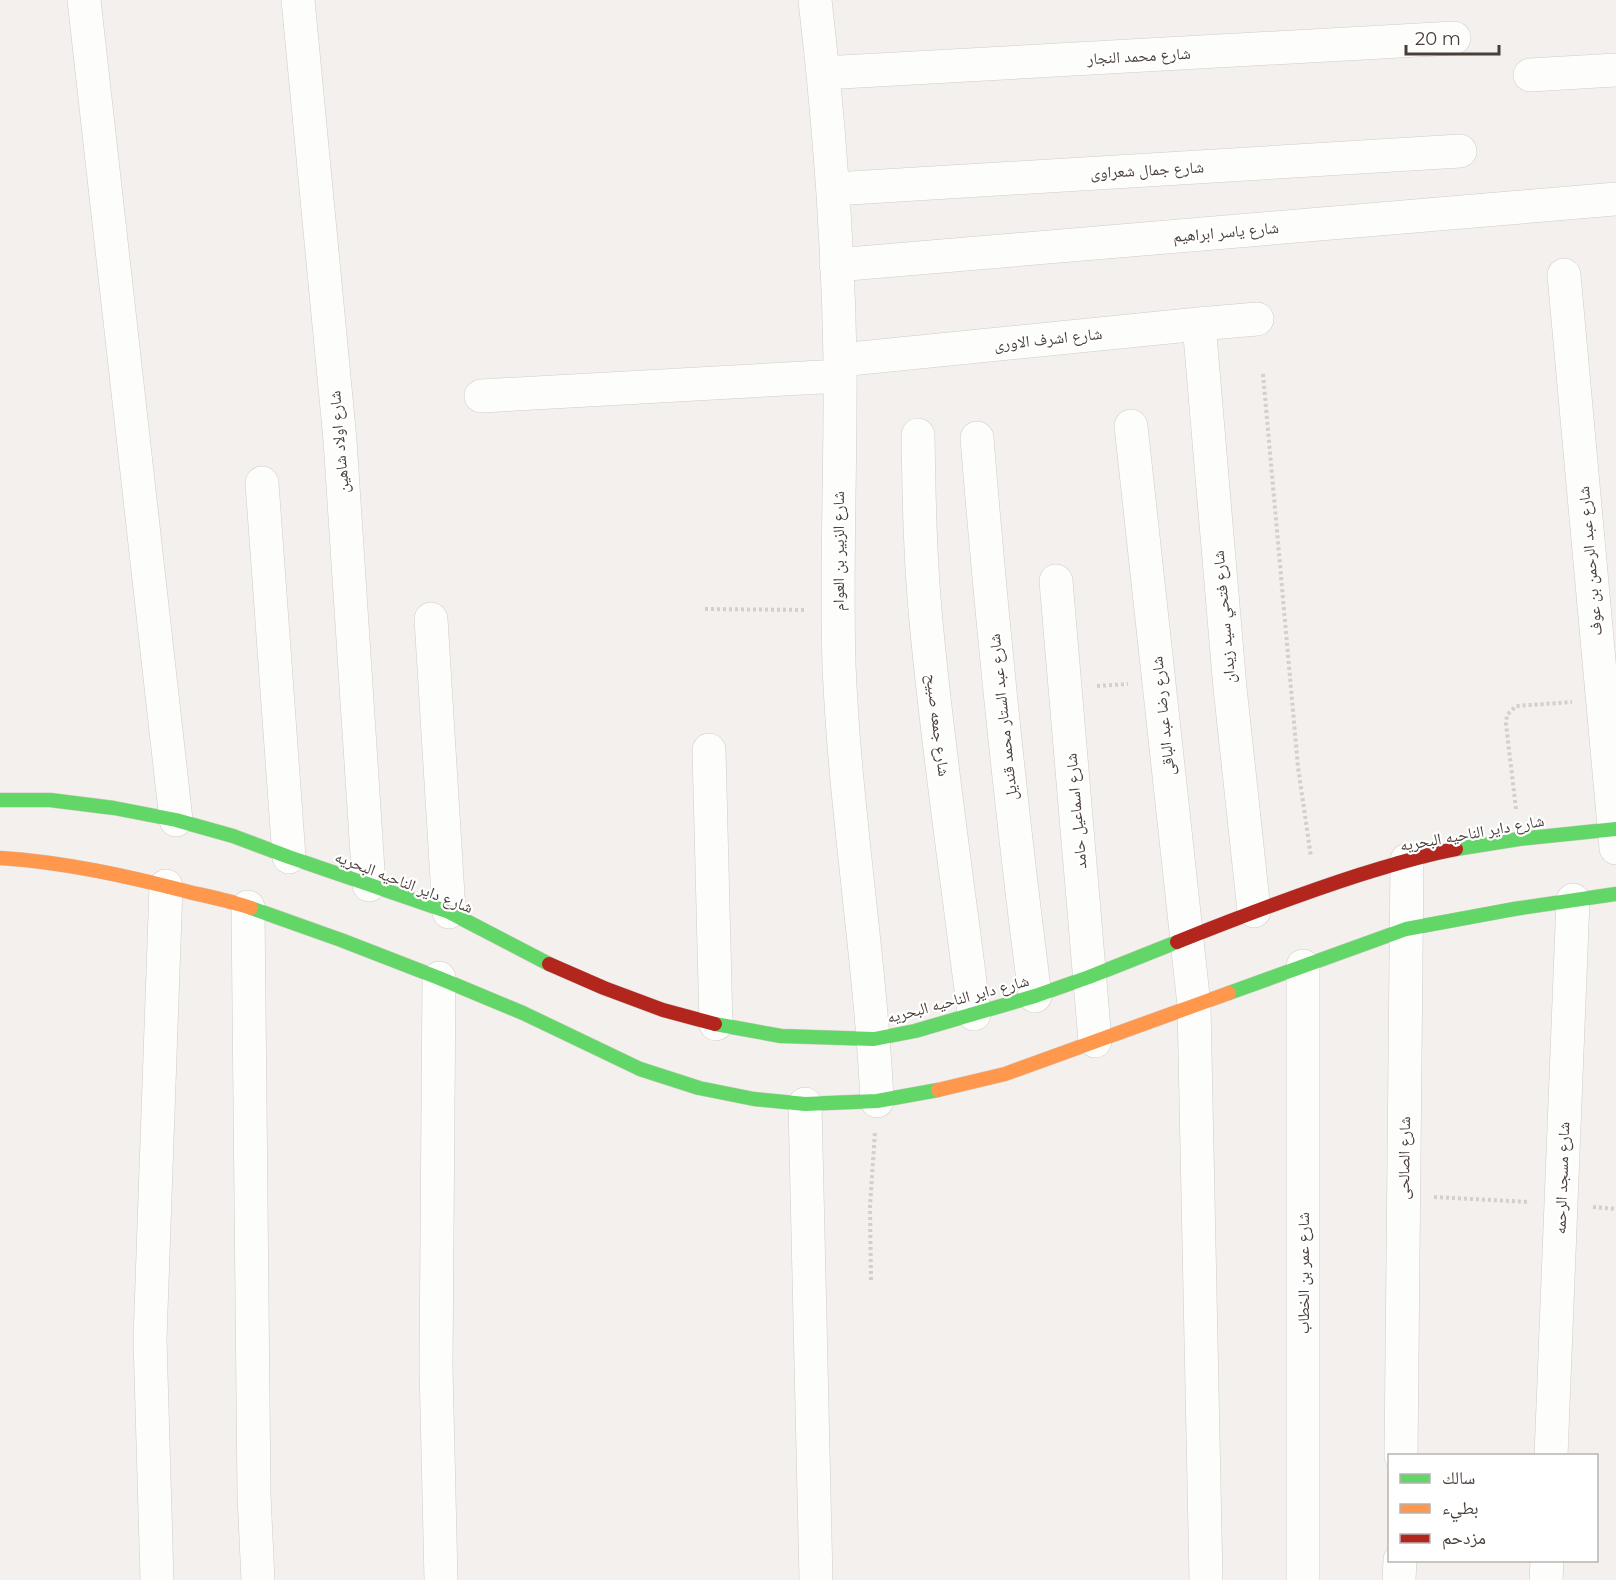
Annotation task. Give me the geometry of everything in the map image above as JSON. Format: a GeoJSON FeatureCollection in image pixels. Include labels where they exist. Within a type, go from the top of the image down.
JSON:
{"type":"FeatureCollection","features":[{"type":"Feature","properties":{"kind":"street"},"geometry":{"type":"LineString","coordinates":[[84,0],[176,820]]}},
{"type":"Feature","properties":{"kind":"street","name":"شارع اولاد شاهين"},"geometry":{"type":"LineString","coordinates":[[298,0],[340,440],[369,885]]}},
{"type":"Feature","properties":{"kind":"street","name":"شارع الزبير بن العوام"},"geometry":{"type":"LineString","coordinates":[[815,0],[834,189],[840,368],[838,610],[842,711],[874,1039],[877,1101]]}},
{"type":"Feature","properties":{"kind":"street","name":"شارع محمد النجار"},"geometry":{"type":"LineString","coordinates":[[823,73],[1454,38]]}},
{"type":"Feature","properties":{"kind":"street"},"geometry":{"type":"LineString","coordinates":[[1530,75],[1616,70]]}},
{"type":"Feature","properties":{"kind":"street","name":"شارع جمال شعراوى"},"geometry":{"type":"LineString","coordinates":[[834,189],[1460,151]]}},
{"type":"Feature","properties":{"kind":"street","name":"شارع ياسر ابراهيم"},"geometry":{"type":"LineString","coordinates":[[836,265],[1616,199]]}},
{"type":"Feature","properties":{"kind":"street","name":"شارع عبد الرحمن بن عوف"},"geometry":{"type":"LineString","coordinates":[[1564,275],[1615,836]]}},
{"type":"Feature","properties":{"kind":"street","name":"شارع اشرف الاورى"},"geometry":{"type":"LineString","coordinates":[[481,396],[840,368],[1199,324],[1257,320]]}},
{"type":"Feature","properties":{"kind":"street","name":"شارع فتحي سيد زيدان"},"geometry":{"type":"LineString","coordinates":[[1199,324],[1228,677],[1254,911]]}},
{"type":"Feature","properties":{"kind":"street","name":"شارع رضا عبد الباقى"},"geometry":{"type":"LineString","coordinates":[[1131,426],[1194,1005],[1206,1580]]}},
{"type":"Feature","properties":{"kind":"street","name":"شارع جمعه صبيح"},"geometry":{"type":"LineString","coordinates":[[918,435],[919,500],[926,620],[974,1014]]}},
{"type":"Feature","properties":{"kind":"street","name":"شارع عبد الستار محمد قنديل"},"geometry":{"type":"LineString","coordinates":[[977,438],[1014,834],[1035,996]]}},
{"type":"Feature","properties":{"kind":"street"},"geometry":{"type":"LineString","coordinates":[[262,483],[289,857]]}},
{"type":"Feature","properties":{"kind":"street","name":"شارع اسماعيل حامد"},"geometry":{"type":"LineString","coordinates":[[1056,581],[1095,1041]]}},
{"type":"Feature","properties":{"kind":"street"},"geometry":{"type":"LineString","coordinates":[[431,618],[449,912]]}},
{"type":"Feature","properties":{"kind":"street"},"geometry":{"type":"LineString","coordinates":[[709,750],[716,1024]]}},
{"type":"Feature","properties":{"kind":"street","name":"شارع داير الناحيه البحريه"},"geometry":{"type":"LineString","coordinates":[[0,800],[50,800],[103,806],[176,820],[233,836],[449,912],[540,960],[604,988],[663,1010],[716,1024],[781,1036],[874,1039],[915,1031],[1035,996],[1187,939],[1254,911],[1407,860],[1519,839],[1615,836]]}},
{"type":"Feature","properties":{"kind":"street"},"geometry":{"type":"LineString","coordinates":[[0,858],[79,867],[248,907],[439,978],[523,1013],[640,1069],[699,1088],[754,1099],[805,1104],[877,1101],[954,1087],[1005,1074],[1406,929],[1463,917],[1616,894]]}},
{"type":"Feature","properties":{"kind":"street","name":"شارع الصالحى"},"geometry":{"type":"LineString","coordinates":[[1401,1454],[1407,860]]}},
{"type":"Feature","properties":{"kind":"street"},"geometry":{"type":"LineString","coordinates":[[157,1580],[150,1339],[166,886]]}},
{"type":"Feature","properties":{"kind":"street","name":"شارع مسجد الرحمه"},"geometry":{"type":"LineString","coordinates":[[1551,1454],[1573,900]]}},
{"type":"Feature","properties":{"kind":"street"},"geometry":{"type":"LineString","coordinates":[[248,907],[254,1495],[258,1580]]}},
{"type":"Feature","properties":{"kind":"street","name":"شارع عمر بن الخطاب"},"geometry":{"type":"LineString","coordinates":[[1302,966],[1303,1580]]}},
{"type":"Feature","properties":{"kind":"street"},"geometry":{"type":"LineString","coordinates":[[439,978],[436,1367],[441,1580]]}},
{"type":"Feature","properties":{"kind":"street"},"geometry":{"type":"LineString","coordinates":[[805,1104],[816,1580]]}},
{"type":"Feature","properties":{"kind":"street"},"geometry":{"type":"LineString","coordinates":[[1399,1580],[1400,1562]]}},
{"type":"Feature","properties":{"kind":"street"},"geometry":{"type":"LineString","coordinates":[[1546,1580],[1547,1562]]}},
{"type":"Feature","properties":{"kind":"path"},"geometry":{"type":"LineString","coordinates":[[1263,374],[1298,767],[1315,889]]}},
{"type":"Feature","properties":{"kind":"path"},"geometry":{"type":"LineString","coordinates":[[705,609],[838,610]]}},
{"type":"Feature","properties":{"kind":"path"},"geometry":{"type":"LineString","coordinates":[[1066,688],[1159,682]]}},
{"type":"Feature","properties":{"kind":"path"},"geometry":{"type":"LineString","coordinates":[[1519,839],[1506,724],[1507,715],[1516,706],[1603,699]]}},
{"type":"Feature","properties":{"kind":"path"},"geometry":{"type":"LineString","coordinates":[[871,1280],[870,1206],[877,1101]]}},
{"type":"Feature","properties":{"kind":"path"},"geometry":{"type":"LineString","coordinates":[[1404,1195],[1561,1204]]}},
{"type":"Feature","properties":{"kind":"traffic: fast"},"geometry":{"type":"LineString","coordinates":[[0,800],[50,800],[114,808],[176,820],[233,836],[449,912],[549,964]]}},
{"type":"Feature","properties":{"kind":"traffic: fast"},"geometry":{"type":"LineString","coordinates":[[1456,849],[1519,839],[1616,829]]}},
{"type":"Feature","properties":{"kind":"traffic: fast"},"geometry":{"type":"LineString","coordinates":[[1229,993],[1406,929],[1514,909],[1616,894]]}},
{"type":"Feature","properties":{"kind":"traffic: fast"},"geometry":{"type":"LineString","coordinates":[[251,908],[439,978],[523,1013],[640,1069],[699,1088],[754,1099],[805,1104],[877,1101],[938,1090]]}},
{"type":"Feature","properties":{"kind":"traffic: fast"},"geometry":{"type":"LineString","coordinates":[[715,1024],[781,1036],[874,1039],[915,1031],[1035,996],[1177,942]]}},
{"type":"Feature","properties":{"kind":"traffic: slow"},"geometry":{"type":"LineString","coordinates":[[0,858],[95,870],[251,908]]}},
{"type":"Feature","properties":{"kind":"traffic: slow"},"geometry":{"type":"LineString","coordinates":[[938,1090],[1005,1074],[1229,993]]}},
{"type":"Feature","properties":{"kind":"traffic: jam"},"geometry":{"type":"LineString","coordinates":[[1177,942],[1336,883],[1431,854],[1456,849]]}},
{"type":"Feature","properties":{"kind":"traffic: jam"},"geometry":{"type":"LineString","coordinates":[[549,964],[663,1010],[715,1024]]}}]}
